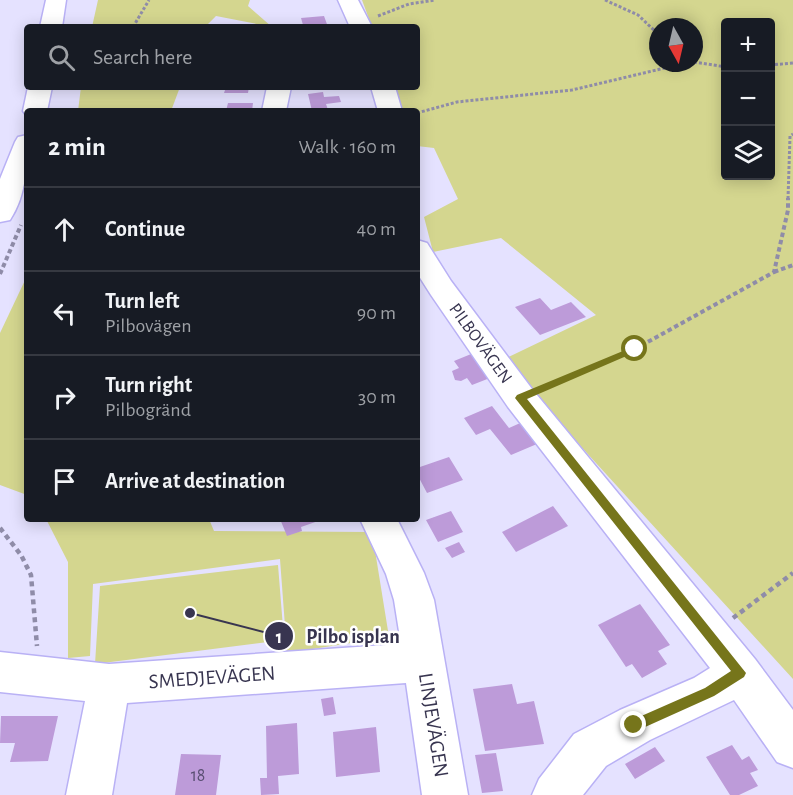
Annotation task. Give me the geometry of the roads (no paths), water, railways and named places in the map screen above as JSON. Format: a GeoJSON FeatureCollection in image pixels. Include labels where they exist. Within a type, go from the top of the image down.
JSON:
{"type":"FeatureCollection","features":[{"type":"Feature","properties":{"kind":"street"},"geometry":{"type":"LineString","coordinates":[[52,24],[56,0]]}},
{"type":"Feature","properties":{"kind":"street"},"geometry":{"type":"LineString","coordinates":[[348,0],[359,24]]}},
{"type":"Feature","properties":{"kind":"street"},"geometry":{"type":"LineString","coordinates":[[36,108],[39,90]]}},
{"type":"Feature","properties":{"kind":"street"},"geometry":{"type":"LineString","coordinates":[[275,108],[278,90]]}},
{"type":"Feature","properties":{"kind":"street"},"geometry":{"type":"LineString","coordinates":[[384,90],[389,108]]}},
{"type":"Feature","properties":{"kind":"street"},"geometry":{"type":"LineString","coordinates":[[11,218],[24,156]]}},
{"type":"Feature","properties":{"kind":"street","name":"PILBOVÄGEN"},"geometry":{"type":"LineString","coordinates":[[420,254],[459,314],[520,398],[740,673],[793,746]]}},
{"type":"Feature","properties":{"kind":"street","name":"LINJEVÄGEN"},"geometry":{"type":"LineString","coordinates":[[380,522],[405,573],[414,600],[445,795]]}},
{"type":"Feature","properties":{"kind":"street","name":"SMEDJEVÄGEN"},"geometry":{"type":"LineString","coordinates":[[19,674],[109,684],[424,662]]}},
{"type":"Feature","properties":{"kind":"street"},"geometry":{"type":"LineString","coordinates":[[555,795],[590,750],[634,725],[709,692],[740,673]]}},
{"type":"Feature","properties":{"kind":"street"},"geometry":{"type":"LineString","coordinates":[[88,795],[109,684]]}},
{"type":"Feature","properties":{"kind":"place","name":"Pilbo isplan"},"geometry":{"type":"Point","coordinates":[190,613]}}]}
